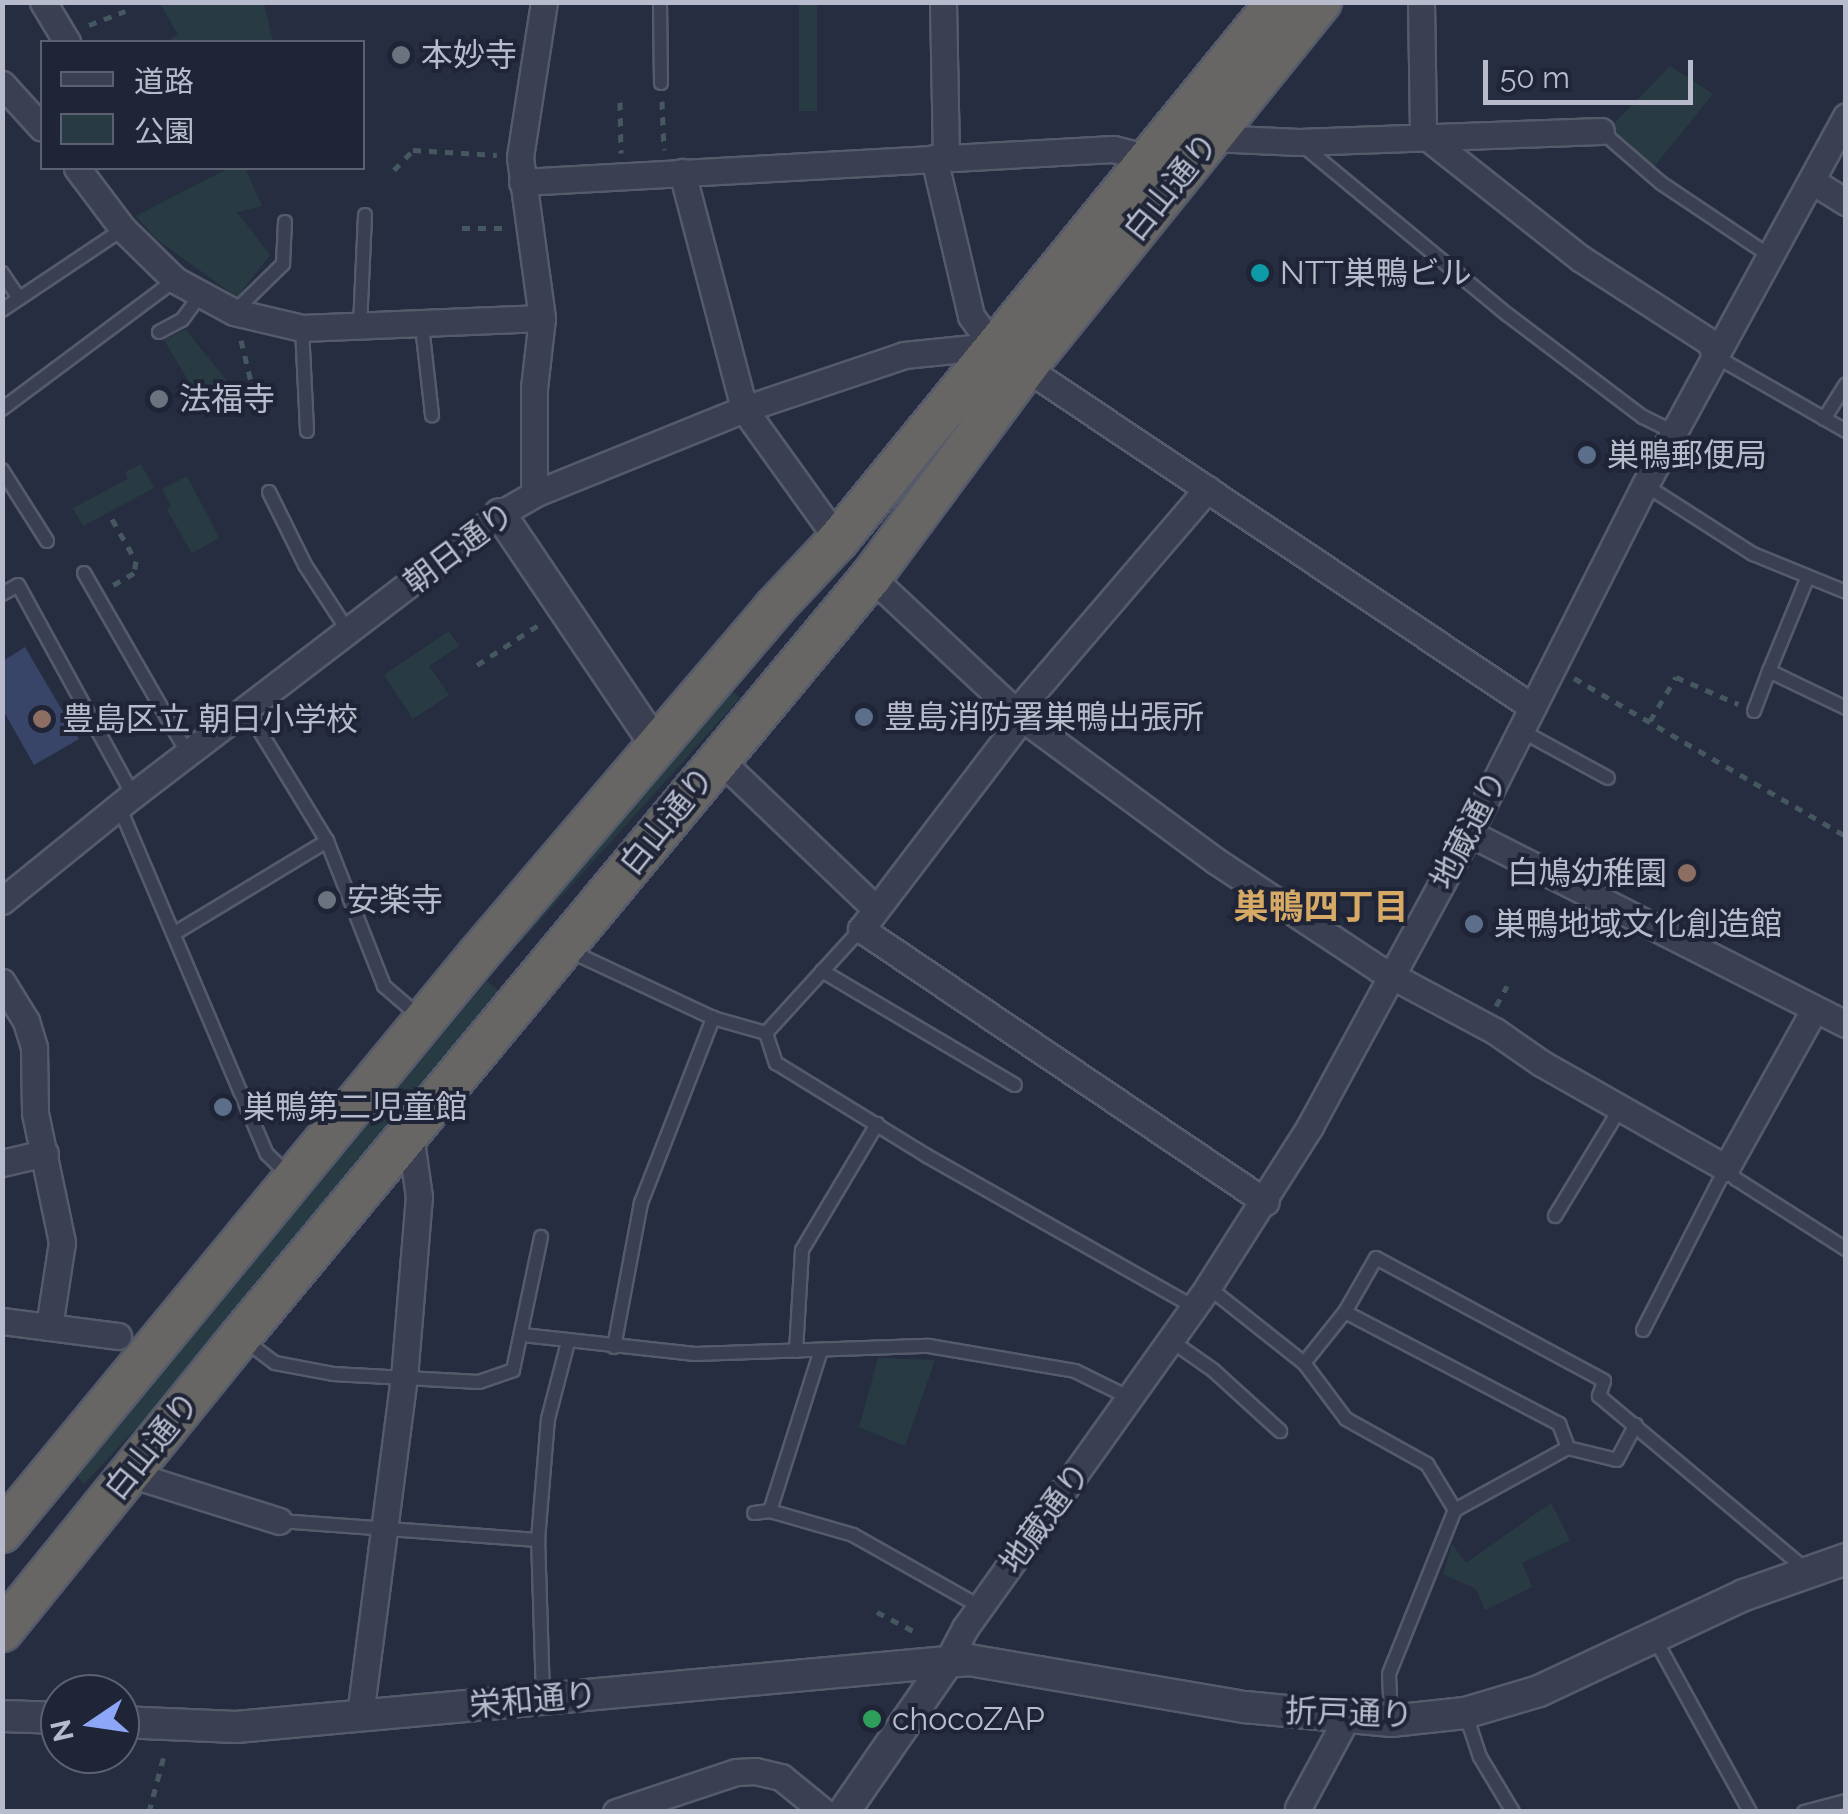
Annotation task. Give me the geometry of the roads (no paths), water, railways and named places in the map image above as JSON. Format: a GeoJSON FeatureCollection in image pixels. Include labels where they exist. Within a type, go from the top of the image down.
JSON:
{"type":"FeatureCollection","features":[{"type":"Feature","properties":{"kind":"highway","name":"白山通り"},"geometry":{"type":"LineString","coordinates":[[2,1532],[425,1020],[656,746],[838,540],[992,346],[1276,2]]}},
{"type":"Feature","properties":{"kind":"highway","name":"白山通り"},"geometry":{"type":"LineString","coordinates":[[2,1630],[871,577],[1027,366],[1321,2]]}},
{"type":"Feature","properties":{"kind":"street"},"geometry":{"type":"LineString","coordinates":[[43,2],[65,39]]}},
{"type":"Feature","properties":{"kind":"street"},"geometry":{"type":"LineString","coordinates":[[534,494],[534,388],[542,318],[521,169],[544,2]]}},
{"type":"Feature","properties":{"kind":"street"},"geometry":{"type":"LineString","coordinates":[[942,2],[940,158],[971,316],[992,346],[1207,489],[1526,718]]}},
{"type":"Feature","properties":{"kind":"street"},"geometry":{"type":"LineString","coordinates":[[1421,2],[1423,134]]}},
{"type":"Feature","properties":{"kind":"street"},"geometry":{"type":"LineString","coordinates":[[2,84],[40,122]]}},
{"type":"Feature","properties":{"kind":"street","name":"地蔵通り"},"geometry":{"type":"LineString","coordinates":[[946,1664],[981,1606],[1265,1202],[1392,977],[1645,485],[1846,116]]}},
{"type":"Feature","properties":{"kind":"street"},"geometry":{"type":"LineString","coordinates":[[1212,138],[1300,142],[1423,134],[1601,130]]}},
{"type":"Feature","properties":{"kind":"street"},"geometry":{"type":"LineString","coordinates":[[1423,134],[1580,258],[1710,342],[1715,356]]}},
{"type":"Feature","properties":{"kind":"street"},"geometry":{"type":"LineString","coordinates":[[521,169],[622,176],[1114,149],[1148,158]]}},
{"type":"Feature","properties":{"kind":"street"},"geometry":{"type":"LineString","coordinates":[[79,170],[123,229],[175,280],[234,312],[302,328],[542,318]]}},
{"type":"Feature","properties":{"kind":"street"},"geometry":{"type":"LineString","coordinates":[[682,172],[744,410],[838,540]]}},
{"type":"Feature","properties":{"kind":"street"},"geometry":{"type":"LineString","coordinates":[[1812,181],[1846,202]]}},
{"type":"Feature","properties":{"kind":"street","name":"朝日通り"},"geometry":{"type":"LineString","coordinates":[[2,901],[500,514],[534,494],[744,410],[904,354],[992,346]]}},
{"type":"Feature","properties":{"kind":"street"},"geometry":{"type":"LineString","coordinates":[[867,918],[1019,715],[1207,489]]}},
{"type":"Feature","properties":{"kind":"street"},"geometry":{"type":"LineString","coordinates":[[500,514],[656,746]]}},
{"type":"Feature","properties":{"kind":"street"},"geometry":{"type":"LineString","coordinates":[[871,577],[1019,715],[1216,860],[1392,977],[1726,1168],[1814,1010]]}},
{"type":"Feature","properties":{"kind":"street"},"geometry":{"type":"LineString","coordinates":[[718,758],[867,918],[1265,1202]]}},
{"type":"Feature","properties":{"kind":"street"},"geometry":{"type":"LineString","coordinates":[[1469,832],[1846,1024]]}},
{"type":"Feature","properties":{"kind":"street"},"geometry":{"type":"LineString","coordinates":[[2,982],[26,1021],[34,1048],[35,1113],[62,1242],[49,1328]]}},
{"type":"Feature","properties":{"kind":"street"},"geometry":{"type":"LineString","coordinates":[[360,1715],[404,1378],[420,1197],[410,1134]]}},
{"type":"Feature","properties":{"kind":"street"},"geometry":{"type":"LineString","coordinates":[[2,1163],[44,1153]]}},
{"type":"Feature","properties":{"kind":"street"},"geometry":{"type":"LineString","coordinates":[[2,1321],[118,1336]]}},
{"type":"Feature","properties":{"kind":"street"},"geometry":{"type":"LineString","coordinates":[[130,1474],[279,1521]]}},
{"type":"Feature","properties":{"kind":"street","name":"折戸通り"},"geometry":{"type":"LineString","coordinates":[[946,1664],[992,1662],[1244,1707],[1391,1721],[1465,1712],[1539,1691],[1744,1595],[1846,1559]]}},
{"type":"Feature","properties":{"kind":"street","name":"栄和通り"},"geometry":{"type":"LineString","coordinates":[[140,1723],[236,1728],[895,1664],[946,1664]]}},
{"type":"Feature","properties":{"kind":"street"},"geometry":{"type":"LineString","coordinates":[[616,1812],[736,1772],[755,1771],[780,1777],[848,1809],[946,1664]]}},
{"type":"Feature","properties":{"kind":"street"},"geometry":{"type":"LineString","coordinates":[[2,1716],[40,1717]]}},
{"type":"Feature","properties":{"kind":"street"},"geometry":{"type":"LineString","coordinates":[[1298,1810],[1346,1719]]}},
{"type":"Feature","properties":{"kind":"lane"},"geometry":{"type":"LineString","coordinates":[[660,2],[661,83]]}},
{"type":"Feature","properties":{"kind":"lane"},"geometry":{"type":"LineString","coordinates":[[1601,130],[1661,183],[1770,256]]}},
{"type":"Feature","properties":{"kind":"lane"},"geometry":{"type":"LineString","coordinates":[[1300,142],[1304,151],[1508,315],[1643,417],[1674,432]]}},
{"type":"Feature","properties":{"kind":"lane"},"geometry":{"type":"LineString","coordinates":[[360,328],[366,215]]}},
{"type":"Feature","properties":{"kind":"lane"},"geometry":{"type":"LineString","coordinates":[[234,312],[283,264],[285,222]]}},
{"type":"Feature","properties":{"kind":"lane"},"geometry":{"type":"LineString","coordinates":[[2,310],[123,229]]}},
{"type":"Feature","properties":{"kind":"lane"},"geometry":{"type":"LineString","coordinates":[[2,272],[19,298]]}},
{"type":"Feature","properties":{"kind":"lane"},"geometry":{"type":"LineString","coordinates":[[2,409],[175,280]]}},
{"type":"Feature","properties":{"kind":"lane"},"geometry":{"type":"LineString","coordinates":[[160,332],[182,320],[200,295]]}},
{"type":"Feature","properties":{"kind":"lane"},"geometry":{"type":"LineString","coordinates":[[422,326],[432,415]]}},
{"type":"Feature","properties":{"kind":"lane"},"geometry":{"type":"LineString","coordinates":[[302,328],[306,430]]}},
{"type":"Feature","properties":{"kind":"lane"},"geometry":{"type":"LineString","coordinates":[[1715,356],[1846,431]]}},
{"type":"Feature","properties":{"kind":"lane"},"geometry":{"type":"LineString","coordinates":[[1824,419],[1846,384]]}},
{"type":"Feature","properties":{"kind":"lane"},"geometry":{"type":"LineString","coordinates":[[2,470],[47,541]]}},
{"type":"Feature","properties":{"kind":"lane"},"geometry":{"type":"LineString","coordinates":[[1645,485],[1753,554],[1846,592]]}},
{"type":"Feature","properties":{"kind":"lane"},"geometry":{"type":"LineString","coordinates":[[269,492],[305,565],[350,633]]}},
{"type":"Feature","properties":{"kind":"lane"},"geometry":{"type":"LineString","coordinates":[[84,572],[188,754]]}},
{"type":"Feature","properties":{"kind":"lane"},"geometry":{"type":"LineString","coordinates":[[1754,711],[1807,578]]}},
{"type":"Feature","properties":{"kind":"lane"},"geometry":{"type":"LineString","coordinates":[[2,594],[18,585],[126,801],[175,933],[268,1154],[295,1180]]}},
{"type":"Feature","properties":{"kind":"lane"},"geometry":{"type":"LineString","coordinates":[[1769,671],[1846,708]]}},
{"type":"Feature","properties":{"kind":"lane"},"geometry":{"type":"LineString","coordinates":[[246,710],[327,840],[384,986],[425,1020]]}},
{"type":"Feature","properties":{"kind":"lane"},"geometry":{"type":"LineString","coordinates":[[1526,718],[1608,778]]}},
{"type":"Feature","properties":{"kind":"lane"},"geometry":{"type":"LineString","coordinates":[[175,933],[327,840]]}},
{"type":"Feature","properties":{"kind":"lane"},"geometry":{"type":"LineString","coordinates":[[766,1033],[867,918]]}},
{"type":"Feature","properties":{"kind":"lane"},"geometry":{"type":"LineString","coordinates":[[563,947],[713,1018],[766,1033]]}},
{"type":"Feature","properties":{"kind":"lane"},"geometry":{"type":"LineString","coordinates":[[822,971],[1015,1085]]}},
{"type":"Feature","properties":{"kind":"lane"},"geometry":{"type":"LineString","coordinates":[[614,1347],[640,1203],[713,1018]]}},
{"type":"Feature","properties":{"kind":"lane"},"geometry":{"type":"LineString","coordinates":[[766,1033],[776,1063],[877,1124],[1201,1297],[1304,1363],[1346,1419],[1427,1464],[1455,1510]]}},
{"type":"Feature","properties":{"kind":"lane"},"geometry":{"type":"LineString","coordinates":[[1555,1216],[1622,1106]]}},
{"type":"Feature","properties":{"kind":"lane"},"geometry":{"type":"LineString","coordinates":[[796,1351],[802,1250],[877,1124]]}},
{"type":"Feature","properties":{"kind":"lane"},"geometry":{"type":"LineString","coordinates":[[1643,1330],[1726,1168],[1736,1179],[1846,1249]]}},
{"type":"Feature","properties":{"kind":"lane"},"geometry":{"type":"LineString","coordinates":[[240,1337],[275,1362],[332,1374],[479,1382],[513,1370],[541,1237]]}},
{"type":"Feature","properties":{"kind":"lane"},"geometry":{"type":"LineString","coordinates":[[1304,1363],[1345,1312],[1376,1258],[1604,1381],[1599,1396],[1808,1572]]}},
{"type":"Feature","properties":{"kind":"lane"},"geometry":{"type":"LineString","coordinates":[[1345,1312],[1559,1424],[1568,1448]]}},
{"type":"Feature","properties":{"kind":"lane"},"geometry":{"type":"LineString","coordinates":[[523,1334],[694,1354],[928,1346],[1076,1371],[1130,1398]]}},
{"type":"Feature","properties":{"kind":"lane"},"geometry":{"type":"LineString","coordinates":[[1170,1340],[1212,1370],[1280,1431]]}},
{"type":"Feature","properties":{"kind":"lane"},"geometry":{"type":"LineString","coordinates":[[543,1698],[538,1540],[548,1418],[568,1342]]}},
{"type":"Feature","properties":{"kind":"lane"},"geometry":{"type":"LineString","coordinates":[[770,1511],[821,1350]]}},
{"type":"Feature","properties":{"kind":"lane"},"geometry":{"type":"LineString","coordinates":[[1391,1721],[1389,1674],[1455,1510],[1568,1448],[1617,1460],[1636,1425]]}},
{"type":"Feature","properties":{"kind":"lane"},"geometry":{"type":"LineString","coordinates":[[754,1513],[770,1511],[854,1535],[981,1606]]}},
{"type":"Feature","properties":{"kind":"lane"},"geometry":{"type":"LineString","coordinates":[[279,1521],[538,1540]]}},
{"type":"Feature","properties":{"kind":"lane"},"geometry":{"type":"LineString","coordinates":[[1654,1637],[1750,1812]]}},
{"type":"Feature","properties":{"kind":"lane"},"geometry":{"type":"LineString","coordinates":[[1465,1712],[1480,1757],[1513,1812]]}},
{"type":"Feature","properties":{"kind":"lane"},"geometry":{"type":"LineString","coordinates":[[1804,1812],[1846,1800]]}},
{"type":"Feature","properties":{"kind":"water"},"geometry":{"type":"Polygon","coordinates":[[[25,647],[79,739],[34,765],[3,710],[3,661],[25,647]]]}},
{"type":"Feature","properties":{"kind":"place","name":"本妙寺"},"geometry":{"type":"Point","coordinates":[401,55]}},
{"type":"Feature","properties":{"kind":"place","name":"NTT巣鴨ビル"},"geometry":{"type":"Point","coordinates":[1260,273]}},
{"type":"Feature","properties":{"kind":"place","name":"法福寺"},"geometry":{"type":"Point","coordinates":[159,399]}},
{"type":"Feature","properties":{"kind":"place","name":"巣鴨郵便局"},"geometry":{"type":"Point","coordinates":[1587,455]}},
{"type":"Feature","properties":{"kind":"place","name":"豊島消防署巣鴨出張所"},"geometry":{"type":"Point","coordinates":[864,717]}},
{"type":"Feature","properties":{"kind":"place","name":"豊島区立 朝日小学校"},"geometry":{"type":"Point","coordinates":[42,719]}},
{"type":"Feature","properties":{"kind":"place","name":"白鳩幼稚園"},"geometry":{"type":"Point","coordinates":[1687,873]}},
{"type":"Feature","properties":{"kind":"place","name":"安楽寺"},"geometry":{"type":"Point","coordinates":[327,900]}},
{"type":"Feature","properties":{"kind":"place","name":"巣鴨地域文化創造館"},"geometry":{"type":"Point","coordinates":[1474,924]}},
{"type":"Feature","properties":{"kind":"place","name":"巣鴨第二児童館"},"geometry":{"type":"Point","coordinates":[223,1107]}},
{"type":"Feature","properties":{"kind":"place","name":"chocoZAP"},"geometry":{"type":"Point","coordinates":[872,1719]}},
{"type":"Feature","properties":{"kind":"district","name":"巣鴨四丁目"},"geometry":{"type":"Point","coordinates":[1321,907]}}]}
